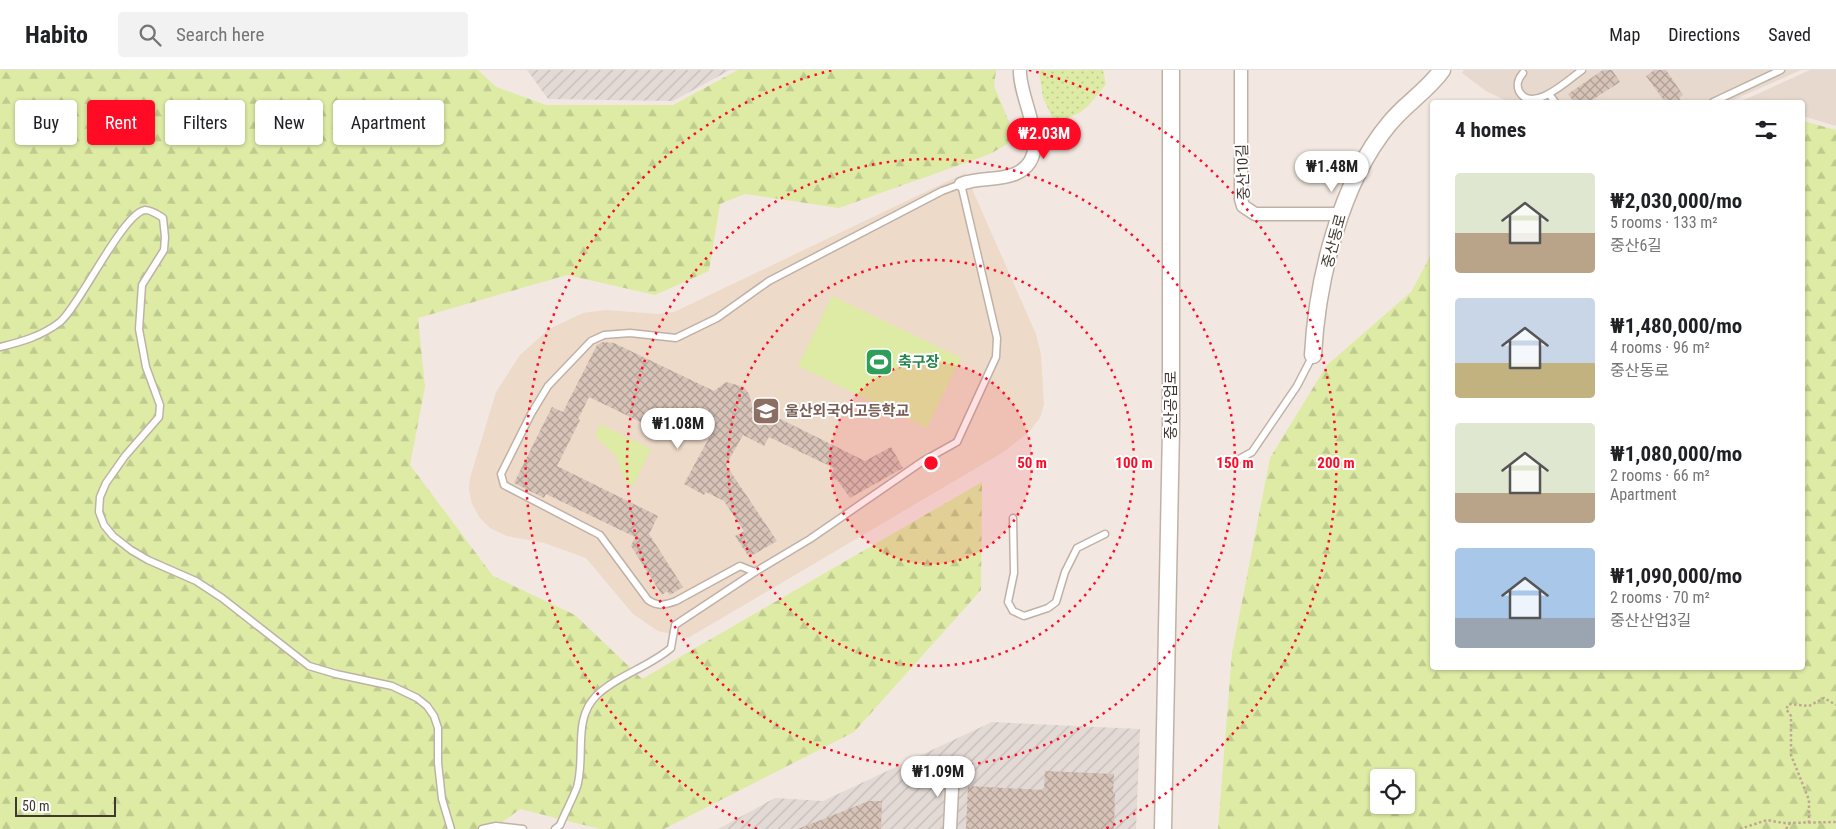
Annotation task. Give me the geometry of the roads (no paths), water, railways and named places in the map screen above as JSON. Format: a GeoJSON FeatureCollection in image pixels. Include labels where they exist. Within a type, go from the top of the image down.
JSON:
{"type":"FeatureCollection","features":[{"type":"Feature","properties":{"kind":"street"},"geometry":{"type":"LineString","coordinates":[[961,184],[974,179],[1014,174],[1022,169],[1030,160],[1034,148],[1035,134],[1020,82],[1020,70]]}},
{"type":"Feature","properties":{"kind":"street","name":"중산공업로"},"geometry":{"type":"LineString","coordinates":[[1163,829],[1171,429],[1171,70]]}},
{"type":"Feature","properties":{"kind":"street","name":"중산10길"},"geometry":{"type":"LineString","coordinates":[[1241,70],[1241,198],[1243,206],[1255,214],[1340,214]]}},
{"type":"Feature","properties":{"kind":"street","name":"중산동로"},"geometry":{"type":"LineString","coordinates":[[1313,355],[1314,327],[1340,214],[1366,158],[1389,124],[1442,70]]}},
{"type":"Feature","properties":{"kind":"street"},"geometry":{"type":"LineString","coordinates":[[950,829],[953,769]]}},
{"type":"Feature","properties":{"kind":"lane"},"geometry":{"type":"LineString","coordinates":[[1523,73],[1518,79],[1517,86],[1521,94],[1530,99],[1540,99],[1582,70]]}},
{"type":"Feature","properties":{"kind":"lane"},"geometry":{"type":"LineString","coordinates":[[1717,100],[1781,70]]}},
{"type":"Feature","properties":{"kind":"lane"},"geometry":{"type":"LineString","coordinates":[[1549,94],[1554,100]]}},
{"type":"Feature","properties":{"kind":"lane"},"geometry":{"type":"LineString","coordinates":[[555,829],[560,826],[577,787],[582,754],[582,718],[587,707],[608,686],[671,648],[675,625],[755,572],[810,540],[923,461],[957,442],[998,347],[961,184],[942,191],[770,281],[718,318],[676,338],[630,333],[604,335],[592,341],[548,386],[531,414],[501,474],[504,485],[600,535],[648,600],[655,605],[664,605],[676,601],[740,566],[755,572]]}},
{"type":"Feature","properties":{"kind":"lane"},"geometry":{"type":"LineString","coordinates":[[0,347],[25,341],[45,332],[61,321],[105,255],[137,214],[145,210],[163,218],[164,250],[142,285],[139,329],[146,367],[160,406],[159,417],[125,456],[106,483],[100,497],[99,512],[104,526],[131,550],[148,560],[196,581],[222,598],[310,666],[336,674],[392,686],[411,695],[427,706],[434,716],[438,728],[438,762],[442,798],[451,829]]}},
{"type":"Feature","properties":{"kind":"lane"},"geometry":{"type":"LineString","coordinates":[[1232,463],[1252,452],[1297,386],[1313,355]]}},
{"type":"Feature","properties":{"kind":"lane"},"geometry":{"type":"LineString","coordinates":[[1013,518],[1014,573],[1008,602],[1013,611],[1024,616],[1048,608],[1056,602],[1065,572],[1077,548],[1105,534]]}},
{"type":"Feature","properties":{"kind":"lane"},"geometry":{"type":"LineString","coordinates":[[482,829],[496,826],[523,829]]}},
{"type":"Feature","properties":{"kind":"place","name":"축구장"},"geometry":{"type":"Point","coordinates":[879,362]}},
{"type":"Feature","properties":{"kind":"place","name":"울산외국어고등학교"},"geometry":{"type":"Point","coordinates":[766,411]}}]}
